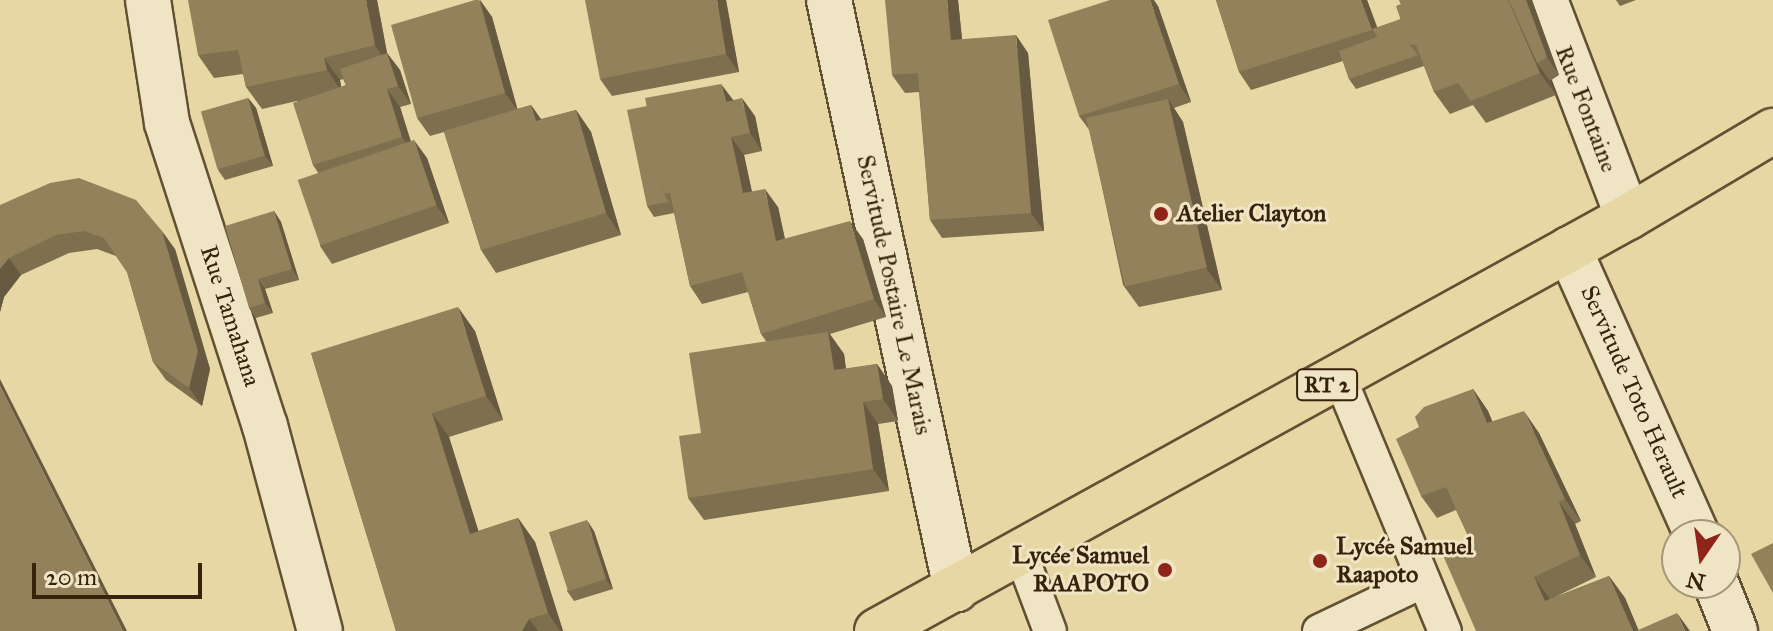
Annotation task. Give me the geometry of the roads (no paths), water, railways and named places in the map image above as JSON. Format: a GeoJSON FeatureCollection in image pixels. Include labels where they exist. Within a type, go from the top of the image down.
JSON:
{"type":"FeatureCollection","features":[{"type":"Feature","properties":{"kind":"main road","name":"RT 2"},"geometry":{"type":"LineString","coordinates":[[877,631],[1340,378],[1628,217],[1773,131]]}},
{"type":"Feature","properties":{"kind":"street","name":"Rue Tamahana"},"geometry":{"type":"LineString","coordinates":[[148,0],[167,123],[265,426],[320,631]]}},
{"type":"Feature","properties":{"kind":"street","name":"Servitude Postaire Le Marais"},"geometry":{"type":"LineString","coordinates":[[829,0],[956,589]]}},
{"type":"Feature","properties":{"kind":"street","name":"Rue Fontaine"},"geometry":{"type":"LineString","coordinates":[[1545,0],[1628,217]]}},
{"type":"Feature","properties":{"kind":"street","name":"Servitude Toto Herault"},"geometry":{"type":"LineString","coordinates":[[1569,249],[1690,519]]}},
{"type":"Feature","properties":{"kind":"street"},"geometry":{"type":"LineString","coordinates":[[1722,599],[1735,631]]}},
{"type":"Feature","properties":{"kind":"lane"},"geometry":{"type":"LineString","coordinates":[[1340,378],[1445,631]]}},
{"type":"Feature","properties":{"kind":"lane"},"geometry":{"type":"LineString","coordinates":[[1021,554],[1050,631]]}},
{"type":"Feature","properties":{"kind":"lane"},"geometry":{"type":"LineString","coordinates":[[1319,631],[1424,581]]}},
{"type":"Feature","properties":{"kind":"place","name":"Atelier Clayton"},"geometry":{"type":"Point","coordinates":[1161,214]}},
{"type":"Feature","properties":{"kind":"place","name":"Lycée Samuel Raapoto"},"geometry":{"type":"Point","coordinates":[1320,561]}},
{"type":"Feature","properties":{"kind":"place","name":"Lycée Samuel RAAPOTO"},"geometry":{"type":"Point","coordinates":[1165,570]}}]}
